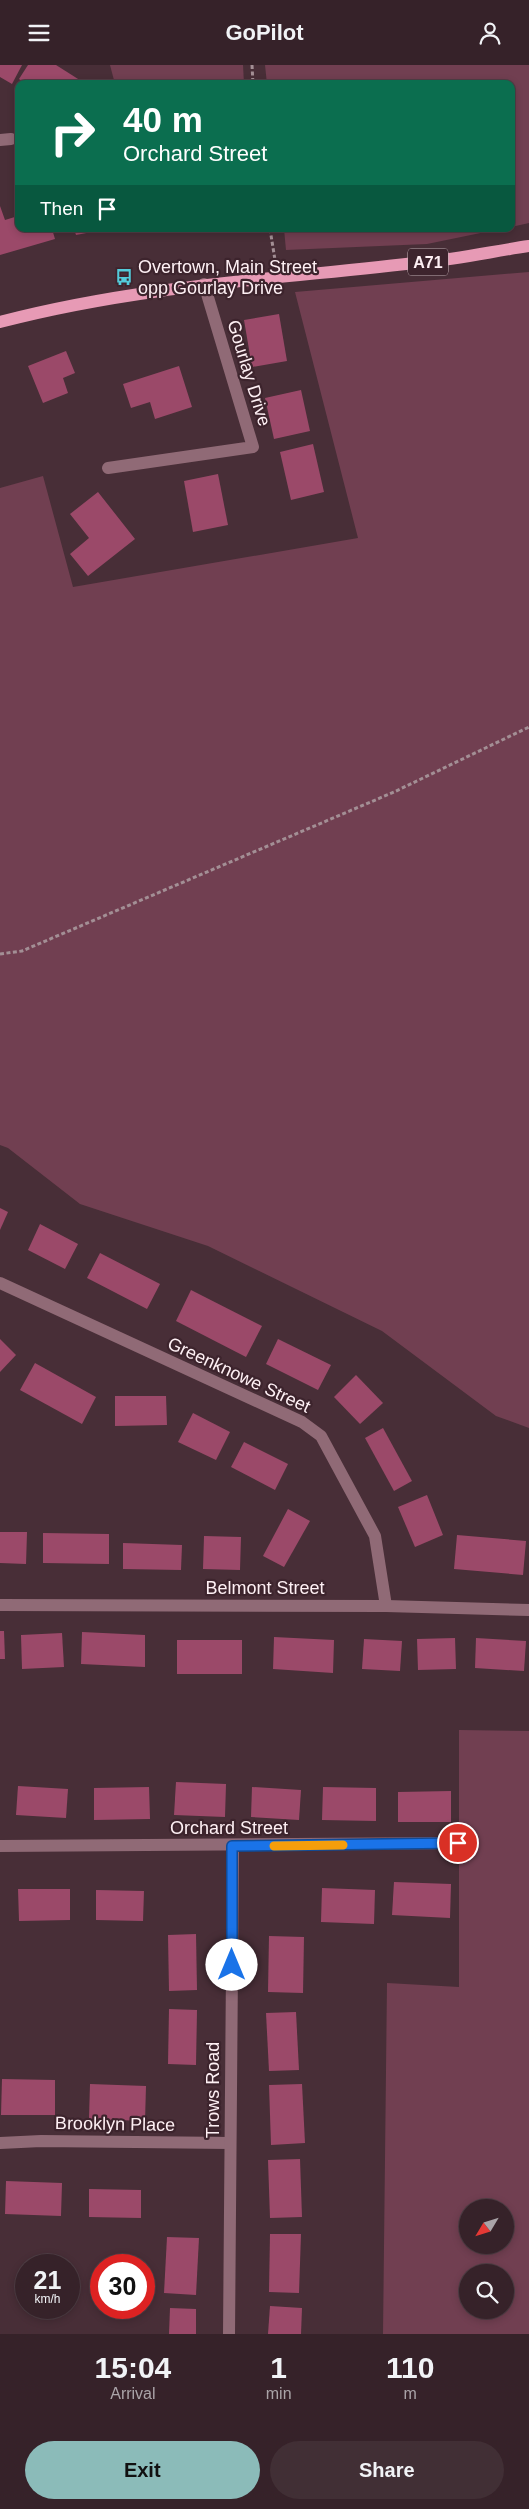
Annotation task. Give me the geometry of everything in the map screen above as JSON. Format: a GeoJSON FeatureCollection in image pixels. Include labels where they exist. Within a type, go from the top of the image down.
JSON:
{"type":"FeatureCollection","features":[{"type":"Feature","properties":{"kind":"main road","name":"A71"},"geometry":{"type":"LineString","coordinates":[[0,322],[95,300],[204,284],[425,262],[529,246]]}},
{"type":"Feature","properties":{"kind":"street","name":"Gourlay Drive"},"geometry":{"type":"LineString","coordinates":[[108,468],[253,447],[204,284]]}},
{"type":"Feature","properties":{"kind":"street","name":"Greenknowe Street"},"geometry":{"type":"LineString","coordinates":[[0,1283],[302,1422],[321,1436],[374,1536],[386,1606]]}},
{"type":"Feature","properties":{"kind":"street","name":"Belmont Street"},"geometry":{"type":"LineString","coordinates":[[0,1605],[386,1606],[529,1611]]}},
{"type":"Feature","properties":{"kind":"street","name":"Orchard Street"},"geometry":{"type":"LineString","coordinates":[[0,1846],[232,1846],[458,1843]]}},
{"type":"Feature","properties":{"kind":"street","name":"Trows Road"},"geometry":{"type":"LineString","coordinates":[[229,2334],[232,1846]]}},
{"type":"Feature","properties":{"kind":"street","name":"Brooklyn Place"},"geometry":{"type":"LineString","coordinates":[[0,2143],[41,2141],[230,2143]]}},
{"type":"Feature","properties":{"kind":"path"},"geometry":{"type":"LineString","coordinates":[[252,65],[253,80]]}},
{"type":"Feature","properties":{"kind":"path"},"geometry":{"type":"LineString","coordinates":[[270,232],[277,277]]}},
{"type":"Feature","properties":{"kind":"path"},"geometry":{"type":"LineString","coordinates":[[0,954],[22,951],[385,796],[529,727]]}},
{"type":"Feature","properties":{"kind":"shaded area"},"geometry":{"type":"Polygon","coordinates":[[[110,65],[243,65],[244,80],[114,80],[110,65]]]}},
{"type":"Feature","properties":{"kind":"shaded area"},"geometry":{"type":"Polygon","coordinates":[[[265,65],[529,65],[529,223],[515,226],[515,80],[267,80],[265,65]]]}},
{"type":"Feature","properties":{"kind":"shaded area"},"geometry":{"type":"Polygon","coordinates":[[[284,232],[485,232],[427,244],[286,250],[284,232]]]}},
{"type":"Feature","properties":{"kind":"shaded area"},"geometry":{"type":"Polygon","coordinates":[[[529,272],[529,1428],[496,1416],[382,1331],[208,1246],[80,1204],[8,1148],[0,1145],[0,488],[43,476],[73,587],[358,538],[295,292],[529,272]]]}},
{"type":"Feature","properties":{"kind":"shaded area"},"geometry":{"type":"Polygon","coordinates":[[[459,1730],[529,1731],[529,2334],[383,2334],[387,1983],[459,1987],[459,1730]]]}},
{"type":"Feature","properties":{"kind":"building"},"geometry":{"type":"Polygon","coordinates":[[[0,65],[22,65],[12,84],[0,77],[0,65]]]}},
{"type":"Feature","properties":{"kind":"building"},"geometry":{"type":"Polygon","coordinates":[[[28,65],[56,65],[80,80],[20,80],[19,79],[28,65]]]}},
{"type":"Feature","properties":{"kind":"building"},"geometry":{"type":"Polygon","coordinates":[[[0,206],[5,220],[15,217],[15,232],[53,232],[55,239],[0,255],[0,206]]]}},
{"type":"Feature","properties":{"kind":"building"},"geometry":{"type":"Polygon","coordinates":[[[75,232],[92,232],[76,235],[75,232]]]}},
{"type":"Feature","properties":{"kind":"building"},"geometry":{"type":"Polygon","coordinates":[[[279,314],[287,361],[252,367],[244,320],[279,314]]]}},
{"type":"Feature","properties":{"kind":"building"},"geometry":{"type":"Polygon","coordinates":[[[66,351],[75,373],[63,378],[68,393],[43,403],[28,366],[66,351]]]}},
{"type":"Feature","properties":{"kind":"building"},"geometry":{"type":"Polygon","coordinates":[[[179,366],[192,407],[155,419],[150,402],[131,408],[123,384],[179,366]]]}},
{"type":"Feature","properties":{"kind":"building"},"geometry":{"type":"Polygon","coordinates":[[[301,390],[310,431],[274,439],[265,398],[301,390]]]}},
{"type":"Feature","properties":{"kind":"building"},"geometry":{"type":"Polygon","coordinates":[[[313,444],[324,492],[291,500],[280,452],[313,444]]]}},
{"type":"Feature","properties":{"kind":"building"},"geometry":{"type":"Polygon","coordinates":[[[218,474],[228,525],[193,532],[184,481],[218,474]]]}},
{"type":"Feature","properties":{"kind":"building"},"geometry":{"type":"Polygon","coordinates":[[[98,492],[135,539],[88,576],[70,554],[89,538],[70,514],[98,492]]]}},
{"type":"Feature","properties":{"kind":"building"},"geometry":{"type":"Polygon","coordinates":[[[0,1208],[8,1212],[0,1230],[0,1208]]]}},
{"type":"Feature","properties":{"kind":"building"},"geometry":{"type":"Polygon","coordinates":[[[40,1224],[78,1244],[65,1269],[28,1250],[40,1224]]]}},
{"type":"Feature","properties":{"kind":"building"},"geometry":{"type":"Polygon","coordinates":[[[100,1253],[160,1284],[147,1309],[87,1278],[100,1253]]]}},
{"type":"Feature","properties":{"kind":"building"},"geometry":{"type":"Polygon","coordinates":[[[191,1290],[262,1326],[246,1357],[176,1321],[191,1290]]]}},
{"type":"Feature","properties":{"kind":"building"},"geometry":{"type":"Polygon","coordinates":[[[0,1339],[16,1355],[0,1372],[0,1339]]]}},
{"type":"Feature","properties":{"kind":"building"},"geometry":{"type":"Polygon","coordinates":[[[278,1339],[331,1365],[318,1390],[266,1364],[278,1339]]]}},
{"type":"Feature","properties":{"kind":"building"},"geometry":{"type":"Polygon","coordinates":[[[35,1363],[96,1397],[82,1424],[20,1390],[35,1363]]]}},
{"type":"Feature","properties":{"kind":"building"},"geometry":{"type":"Polygon","coordinates":[[[356,1375],[383,1403],[360,1424],[334,1397],[356,1375]]]}},
{"type":"Feature","properties":{"kind":"building"},"geometry":{"type":"Polygon","coordinates":[[[115,1396],[166,1396],[167,1425],[115,1426],[115,1396]]]}},
{"type":"Feature","properties":{"kind":"building"},"geometry":{"type":"Polygon","coordinates":[[[193,1413],[230,1432],[216,1460],[178,1442],[193,1413]]]}},
{"type":"Feature","properties":{"kind":"building"},"geometry":{"type":"Polygon","coordinates":[[[383,1428],[412,1481],[394,1491],[365,1438],[383,1428]]]}},
{"type":"Feature","properties":{"kind":"building"},"geometry":{"type":"Polygon","coordinates":[[[244,1442],[288,1464],[275,1490],[231,1467],[244,1442]]]}},
{"type":"Feature","properties":{"kind":"building"},"geometry":{"type":"Polygon","coordinates":[[[427,1495],[443,1535],[415,1547],[398,1507],[427,1495]]]}},
{"type":"Feature","properties":{"kind":"building"},"geometry":{"type":"Polygon","coordinates":[[[288,1509],[310,1521],[284,1567],[263,1556],[288,1509]]]}},
{"type":"Feature","properties":{"kind":"building"},"geometry":{"type":"Polygon","coordinates":[[[0,1532],[27,1532],[26,1564],[0,1563],[0,1532]]]}},
{"type":"Feature","properties":{"kind":"building"},"geometry":{"type":"Polygon","coordinates":[[[43,1533],[109,1534],[109,1564],[43,1563],[43,1533]]]}},
{"type":"Feature","properties":{"kind":"building"},"geometry":{"type":"Polygon","coordinates":[[[457,1535],[526,1541],[523,1575],[454,1569],[457,1535]]]}},
{"type":"Feature","properties":{"kind":"building"},"geometry":{"type":"Polygon","coordinates":[[[204,1536],[241,1537],[240,1570],[203,1569],[204,1536]]]}},
{"type":"Feature","properties":{"kind":"building"},"geometry":{"type":"Polygon","coordinates":[[[123,1543],[182,1545],[181,1570],[123,1569],[123,1543]]]}},
{"type":"Feature","properties":{"kind":"building"},"geometry":{"type":"Polygon","coordinates":[[[0,1631],[4,1631],[5,1659],[0,1659],[0,1631]]]}},
{"type":"Feature","properties":{"kind":"building"},"geometry":{"type":"Polygon","coordinates":[[[82,1632],[145,1635],[145,1667],[81,1664],[82,1632]]]}},
{"type":"Feature","properties":{"kind":"building"},"geometry":{"type":"Polygon","coordinates":[[[62,1633],[64,1667],[22,1669],[21,1635],[62,1633]]]}},
{"type":"Feature","properties":{"kind":"building"},"geometry":{"type":"Polygon","coordinates":[[[274,1637],[334,1640],[333,1673],[273,1669],[274,1637]]]}},
{"type":"Feature","properties":{"kind":"building"},"geometry":{"type":"Polygon","coordinates":[[[455,1638],[456,1669],[418,1670],[417,1639],[455,1638]]]}},
{"type":"Feature","properties":{"kind":"building"},"geometry":{"type":"Polygon","coordinates":[[[476,1638],[526,1641],[524,1671],[475,1668],[476,1638]]]}},
{"type":"Feature","properties":{"kind":"building"},"geometry":{"type":"Polygon","coordinates":[[[364,1639],[402,1641],[400,1671],[362,1669],[364,1639]]]}},
{"type":"Feature","properties":{"kind":"building"},"geometry":{"type":"Polygon","coordinates":[[[177,1640],[242,1640],[242,1674],[177,1674],[177,1640]]]}},
{"type":"Feature","properties":{"kind":"building"},"geometry":{"type":"Polygon","coordinates":[[[176,1782],[226,1784],[225,1817],[174,1815],[176,1782]]]}},
{"type":"Feature","properties":{"kind":"building"},"geometry":{"type":"Polygon","coordinates":[[[18,1786],[68,1789],[66,1818],[16,1815],[18,1786]]]}},
{"type":"Feature","properties":{"kind":"building"},"geometry":{"type":"Polygon","coordinates":[[[149,1787],[150,1819],[94,1820],[94,1788],[149,1787]]]}},
{"type":"Feature","properties":{"kind":"building"},"geometry":{"type":"Polygon","coordinates":[[[252,1787],[301,1790],[299,1820],[251,1817],[252,1787]]]}},
{"type":"Feature","properties":{"kind":"building"},"geometry":{"type":"Polygon","coordinates":[[[323,1787],[376,1788],[376,1821],[322,1820],[323,1787]]]}},
{"type":"Feature","properties":{"kind":"building"},"geometry":{"type":"Polygon","coordinates":[[[451,1791],[451,1822],[398,1822],[398,1792],[451,1791]]]}},
{"type":"Feature","properties":{"kind":"building"},"geometry":{"type":"Polygon","coordinates":[[[394,1882],[451,1884],[450,1918],[392,1915],[394,1882]]]}},
{"type":"Feature","properties":{"kind":"building"},"geometry":{"type":"Polygon","coordinates":[[[322,1888],[375,1890],[374,1924],[321,1922],[322,1888]]]}},
{"type":"Feature","properties":{"kind":"building"},"geometry":{"type":"Polygon","coordinates":[[[18,1889],[70,1889],[70,1920],[19,1921],[18,1889]]]}},
{"type":"Feature","properties":{"kind":"building"},"geometry":{"type":"Polygon","coordinates":[[[96,1890],[144,1891],[143,1921],[96,1920],[96,1890]]]}},
{"type":"Feature","properties":{"kind":"building"},"geometry":{"type":"Polygon","coordinates":[[[196,1934],[197,1990],[169,1991],[168,1935],[196,1934]]]}},
{"type":"Feature","properties":{"kind":"building"},"geometry":{"type":"Polygon","coordinates":[[[269,1936],[304,1937],[303,1993],[268,1992],[269,1936]]]}},
{"type":"Feature","properties":{"kind":"building"},"geometry":{"type":"Polygon","coordinates":[[[169,2009],[197,2010],[196,2065],[168,2064],[169,2009]]]}},
{"type":"Feature","properties":{"kind":"building"},"geometry":{"type":"Polygon","coordinates":[[[296,2012],[299,2070],[269,2071],[266,2013],[296,2012]]]}},
{"type":"Feature","properties":{"kind":"building"},"geometry":{"type":"Polygon","coordinates":[[[2,2079],[55,2080],[55,2115],[1,2115],[2,2079]]]}},
{"type":"Feature","properties":{"kind":"building"},"geometry":{"type":"Polygon","coordinates":[[[90,2084],[146,2086],[145,2121],[89,2119],[90,2084]]]}},
{"type":"Feature","properties":{"kind":"building"},"geometry":{"type":"Polygon","coordinates":[[[302,2084],[305,2143],[271,2145],[269,2085],[302,2084]]]}},
{"type":"Feature","properties":{"kind":"building"},"geometry":{"type":"Polygon","coordinates":[[[300,2159],[302,2217],[270,2218],[268,2160],[300,2159]]]}},
{"type":"Feature","properties":{"kind":"building"},"geometry":{"type":"Polygon","coordinates":[[[6,2181],[62,2183],[61,2216],[5,2214],[6,2181]]]}},
{"type":"Feature","properties":{"kind":"building"},"geometry":{"type":"Polygon","coordinates":[[[89,2189],[141,2190],[141,2218],[89,2217],[89,2189]]]}},
{"type":"Feature","properties":{"kind":"building"},"geometry":{"type":"Polygon","coordinates":[[[270,2234],[301,2234],[299,2293],[269,2292],[270,2234]]]}},
{"type":"Feature","properties":{"kind":"building"},"geometry":{"type":"Polygon","coordinates":[[[167,2237],[199,2238],[196,2295],[164,2293],[167,2237]]]}},
{"type":"Feature","properties":{"kind":"building"},"geometry":{"type":"Polygon","coordinates":[[[270,2306],[302,2308],[301,2334],[268,2334],[270,2306]]]}},
{"type":"Feature","properties":{"kind":"building"},"geometry":{"type":"Polygon","coordinates":[[[170,2308],[196,2309],[196,2334],[169,2334],[170,2308]]]}},
{"type":"Feature","properties":{"kind":"slow traffic"},"geometry":{"type":"LineString","coordinates":[[274,1846],[343,1845]]}},
{"type":"Feature","properties":{"kind":"place","name":"Overtown, Main Street opp Gourlay Drive"},"geometry":{"type":"Point","coordinates":[124,277]}},
{"type":"Feature","properties":{"kind":"route"},"geometry":{"type":"LineString","coordinates":[[232,1965],[232,1846],[458,1843]]}}]}
